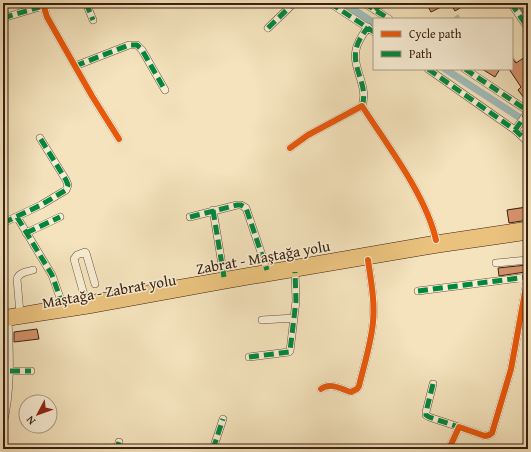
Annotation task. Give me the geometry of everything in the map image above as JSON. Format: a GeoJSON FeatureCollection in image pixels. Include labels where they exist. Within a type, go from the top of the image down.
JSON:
{"type":"FeatureCollection","features":[{"type":"Feature","properties":{"kind":"main road","name":"Zabrat - Maştağa yolu"},"geometry":{"type":"LineString","coordinates":[[5,320],[20,313],[436,240],[528,226]]}},
{"type":"Feature","properties":{"kind":"main road","name":"Maştağa - Zabrat yolu"},"geometry":{"type":"LineString","coordinates":[[5,320],[88,309],[295,272],[528,235]]}},
{"type":"Feature","properties":{"kind":"street"},"geometry":{"type":"LineString","coordinates":[[3,18],[44,7],[53,3]]}},
{"type":"Feature","properties":{"kind":"street"},"geometry":{"type":"LineString","coordinates":[[86,3],[93,20]]}},
{"type":"Feature","properties":{"kind":"street"},"geometry":{"type":"LineString","coordinates":[[268,28],[294,3]]}},
{"type":"Feature","properties":{"kind":"street"},"geometry":{"type":"LineString","coordinates":[[290,148],[308,135],[362,106],[364,99],[364,91],[356,60],[356,50],[359,41],[371,30],[330,3]]}},
{"type":"Feature","properties":{"kind":"street"},"geometry":{"type":"LineString","coordinates":[[364,3],[387,18]]}},
{"type":"Feature","properties":{"kind":"street"},"geometry":{"type":"LineString","coordinates":[[375,10],[383,3]]}},
{"type":"Feature","properties":{"kind":"street"},"geometry":{"type":"LineString","coordinates":[[511,3],[528,28]]}},
{"type":"Feature","properties":{"kind":"street"},"geometry":{"type":"LineString","coordinates":[[523,3],[528,10]]}},
{"type":"Feature","properties":{"kind":"street"},"geometry":{"type":"LineString","coordinates":[[44,7],[47,17],[92,96],[119,139]]}},
{"type":"Feature","properties":{"kind":"street"},"geometry":{"type":"LineString","coordinates":[[75,66],[130,45],[137,45],[142,50],[165,90]]}},
{"type":"Feature","properties":{"kind":"street"},"geometry":{"type":"LineString","coordinates":[[429,70],[515,130],[528,142]]}},
{"type":"Feature","properties":{"kind":"street"},"geometry":{"type":"LineString","coordinates":[[466,70],[528,111],[515,130]]}},
{"type":"Feature","properties":{"kind":"street"},"geometry":{"type":"LineString","coordinates":[[362,106],[414,188],[431,222],[436,240]]}},
{"type":"Feature","properties":{"kind":"street"},"geometry":{"type":"LineString","coordinates":[[3,223],[62,194],[66,190],[68,185],[66,180],[40,138]]}},
{"type":"Feature","properties":{"kind":"street"},"geometry":{"type":"LineString","coordinates":[[190,217],[236,205],[241,205],[246,208],[249,213],[267,270]]}},
{"type":"Feature","properties":{"kind":"street"},"geometry":{"type":"LineString","coordinates":[[213,210],[224,278]]}},
{"type":"Feature","properties":{"kind":"street"},"geometry":{"type":"LineString","coordinates":[[17,217],[52,275],[62,306]]}},
{"type":"Feature","properties":{"kind":"street"},"geometry":{"type":"LineString","coordinates":[[26,233],[60,217]]}},
{"type":"Feature","properties":{"kind":"street"},"geometry":{"type":"LineString","coordinates":[[86,302],[74,259],[77,255],[86,253],[95,284]]}},
{"type":"Feature","properties":{"kind":"street"},"geometry":{"type":"LineString","coordinates":[[321,389],[330,385],[351,392],[359,386],[367,355],[374,307],[368,260]]}},
{"type":"Feature","properties":{"kind":"street"},"geometry":{"type":"LineString","coordinates":[[496,263],[528,260]]}},
{"type":"Feature","properties":{"kind":"street"},"geometry":{"type":"LineString","coordinates":[[20,313],[16,279],[21,273],[33,270]]}},
{"type":"Feature","properties":{"kind":"street"},"geometry":{"type":"LineString","coordinates":[[248,357],[290,351],[296,301],[295,272]]}},
{"type":"Feature","properties":{"kind":"street"},"geometry":{"type":"LineString","coordinates":[[418,291],[528,277],[511,370],[492,433],[485,436],[426,415],[433,384]]}},
{"type":"Feature","properties":{"kind":"street"},"geometry":{"type":"LineString","coordinates":[[262,320],[294,318]]}},
{"type":"Feature","properties":{"kind":"street"},"geometry":{"type":"LineString","coordinates":[[3,425],[10,371],[5,320]]}},
{"type":"Feature","properties":{"kind":"street"},"geometry":{"type":"LineString","coordinates":[[10,371],[31,371]]}},
{"type":"Feature","properties":{"kind":"street"},"geometry":{"type":"LineString","coordinates":[[213,449],[223,419]]}},
{"type":"Feature","properties":{"kind":"street"},"geometry":{"type":"LineString","coordinates":[[449,449],[459,427]]}},
{"type":"Feature","properties":{"kind":"building"},"geometry":{"type":"Polygon","coordinates":[[[426,3],[439,3],[441,7],[431,12],[426,3]]]}},
{"type":"Feature","properties":{"kind":"building"},"geometry":{"type":"Polygon","coordinates":[[[450,3],[468,3],[455,11],[450,3]]]}},
{"type":"Feature","properties":{"kind":"building"},"geometry":{"type":"Polygon","coordinates":[[[528,55],[528,70],[523,73],[528,80],[528,95],[524,98],[518,90],[521,87],[510,70],[513,70],[513,59],[516,63],[528,55]]]}},
{"type":"Feature","properties":{"kind":"building"},"geometry":{"type":"Polygon","coordinates":[[[484,70],[499,70],[495,77],[484,70]]]}},
{"type":"Feature","properties":{"kind":"building"},"geometry":{"type":"Polygon","coordinates":[[[527,207],[528,220],[509,223],[507,210],[527,207]]]}},
{"type":"Feature","properties":{"kind":"building"},"geometry":{"type":"Polygon","coordinates":[[[527,265],[527,271],[525,272],[499,276],[498,268],[527,265]]]}},
{"type":"Feature","properties":{"kind":"building"},"geometry":{"type":"Polygon","coordinates":[[[37,329],[39,339],[14,342],[14,332],[37,329]]]}},
{"type":"Feature","properties":{"kind":"waterway"},"geometry":{"type":"LineString","coordinates":[[344,3],[373,22]]}},
{"type":"Feature","properties":{"kind":"waterway"},"geometry":{"type":"LineString","coordinates":[[517,3],[528,21]]}},
{"type":"Feature","properties":{"kind":"waterway"},"geometry":{"type":"LineString","coordinates":[[447,70],[528,123]]}},
{"type":"Feature","properties":{"kind":"marked path"},"geometry":{"type":"LineString","coordinates":[[3,18],[53,3]]}},
{"type":"Feature","properties":{"kind":"marked path"},"geometry":{"type":"LineString","coordinates":[[86,3],[93,20]]}},
{"type":"Feature","properties":{"kind":"marked path"},"geometry":{"type":"LineString","coordinates":[[268,28],[294,3]]}},
{"type":"Feature","properties":{"kind":"marked path"},"geometry":{"type":"LineString","coordinates":[[330,3],[373,31]]}},
{"type":"Feature","properties":{"kind":"marked path"},"geometry":{"type":"LineString","coordinates":[[364,3],[387,18]]}},
{"type":"Feature","properties":{"kind":"marked path"},"geometry":{"type":"LineString","coordinates":[[375,10],[383,3]]}},
{"type":"Feature","properties":{"kind":"marked path"},"geometry":{"type":"LineString","coordinates":[[511,3],[528,28]]}},
{"type":"Feature","properties":{"kind":"marked path"},"geometry":{"type":"LineString","coordinates":[[523,3],[528,11]]}},
{"type":"Feature","properties":{"kind":"marked path"},"geometry":{"type":"LineString","coordinates":[[362,106],[364,99],[363,91],[355,57],[360,38],[368,27]]}},
{"type":"Feature","properties":{"kind":"marked path"},"geometry":{"type":"LineString","coordinates":[[75,66],[129,45],[137,45],[142,50],[165,90]]}},
{"type":"Feature","properties":{"kind":"marked path"},"geometry":{"type":"LineString","coordinates":[[429,70],[515,130],[528,142]]}},
{"type":"Feature","properties":{"kind":"marked path"},"geometry":{"type":"LineString","coordinates":[[466,70],[528,111]]}},
{"type":"Feature","properties":{"kind":"marked path"},"geometry":{"type":"LineString","coordinates":[[515,130],[528,112]]}},
{"type":"Feature","properties":{"kind":"marked path"},"geometry":{"type":"LineString","coordinates":[[3,223],[41,205],[66,190],[68,185],[66,180],[40,138]]}},
{"type":"Feature","properties":{"kind":"marked path"},"geometry":{"type":"LineString","coordinates":[[190,217],[237,205],[241,205],[246,208],[267,270]]}},
{"type":"Feature","properties":{"kind":"marked path"},"geometry":{"type":"LineString","coordinates":[[213,210],[224,277]]}},
{"type":"Feature","properties":{"kind":"marked path"},"geometry":{"type":"LineString","coordinates":[[17,217],[52,275],[63,306]]}},
{"type":"Feature","properties":{"kind":"marked path"},"geometry":{"type":"LineString","coordinates":[[26,233],[60,217]]}},
{"type":"Feature","properties":{"kind":"marked path"},"geometry":{"type":"LineString","coordinates":[[249,357],[290,351],[296,301],[295,272]]}},
{"type":"Feature","properties":{"kind":"marked path"},"geometry":{"type":"LineString","coordinates":[[418,291],[527,277]]}},
{"type":"Feature","properties":{"kind":"marked path"},"geometry":{"type":"LineString","coordinates":[[10,371],[31,371]]}},
{"type":"Feature","properties":{"kind":"marked path"},"geometry":{"type":"LineString","coordinates":[[433,384],[426,415],[459,427]]}},
{"type":"Feature","properties":{"kind":"marked path"},"geometry":{"type":"LineString","coordinates":[[213,449],[223,419]]}},
{"type":"Feature","properties":{"kind":"marked path"},"geometry":{"type":"LineString","coordinates":[[117,449],[119,442]]}},
{"type":"Feature","properties":{"kind":"cycle path"},"geometry":{"type":"LineString","coordinates":[[44,7],[47,17],[92,96],[119,139]]}},
{"type":"Feature","properties":{"kind":"cycle path"},"geometry":{"type":"LineString","coordinates":[[290,148],[308,135],[362,106],[415,188],[431,223],[436,240]]}},
{"type":"Feature","properties":{"kind":"cycle path"},"geometry":{"type":"LineString","coordinates":[[321,389],[332,386],[351,392],[359,386],[369,346],[373,322],[373,299],[368,260]]}},
{"type":"Feature","properties":{"kind":"cycle path"},"geometry":{"type":"LineString","coordinates":[[449,449],[459,427],[485,436],[492,433],[511,369],[528,276]]}}]}
